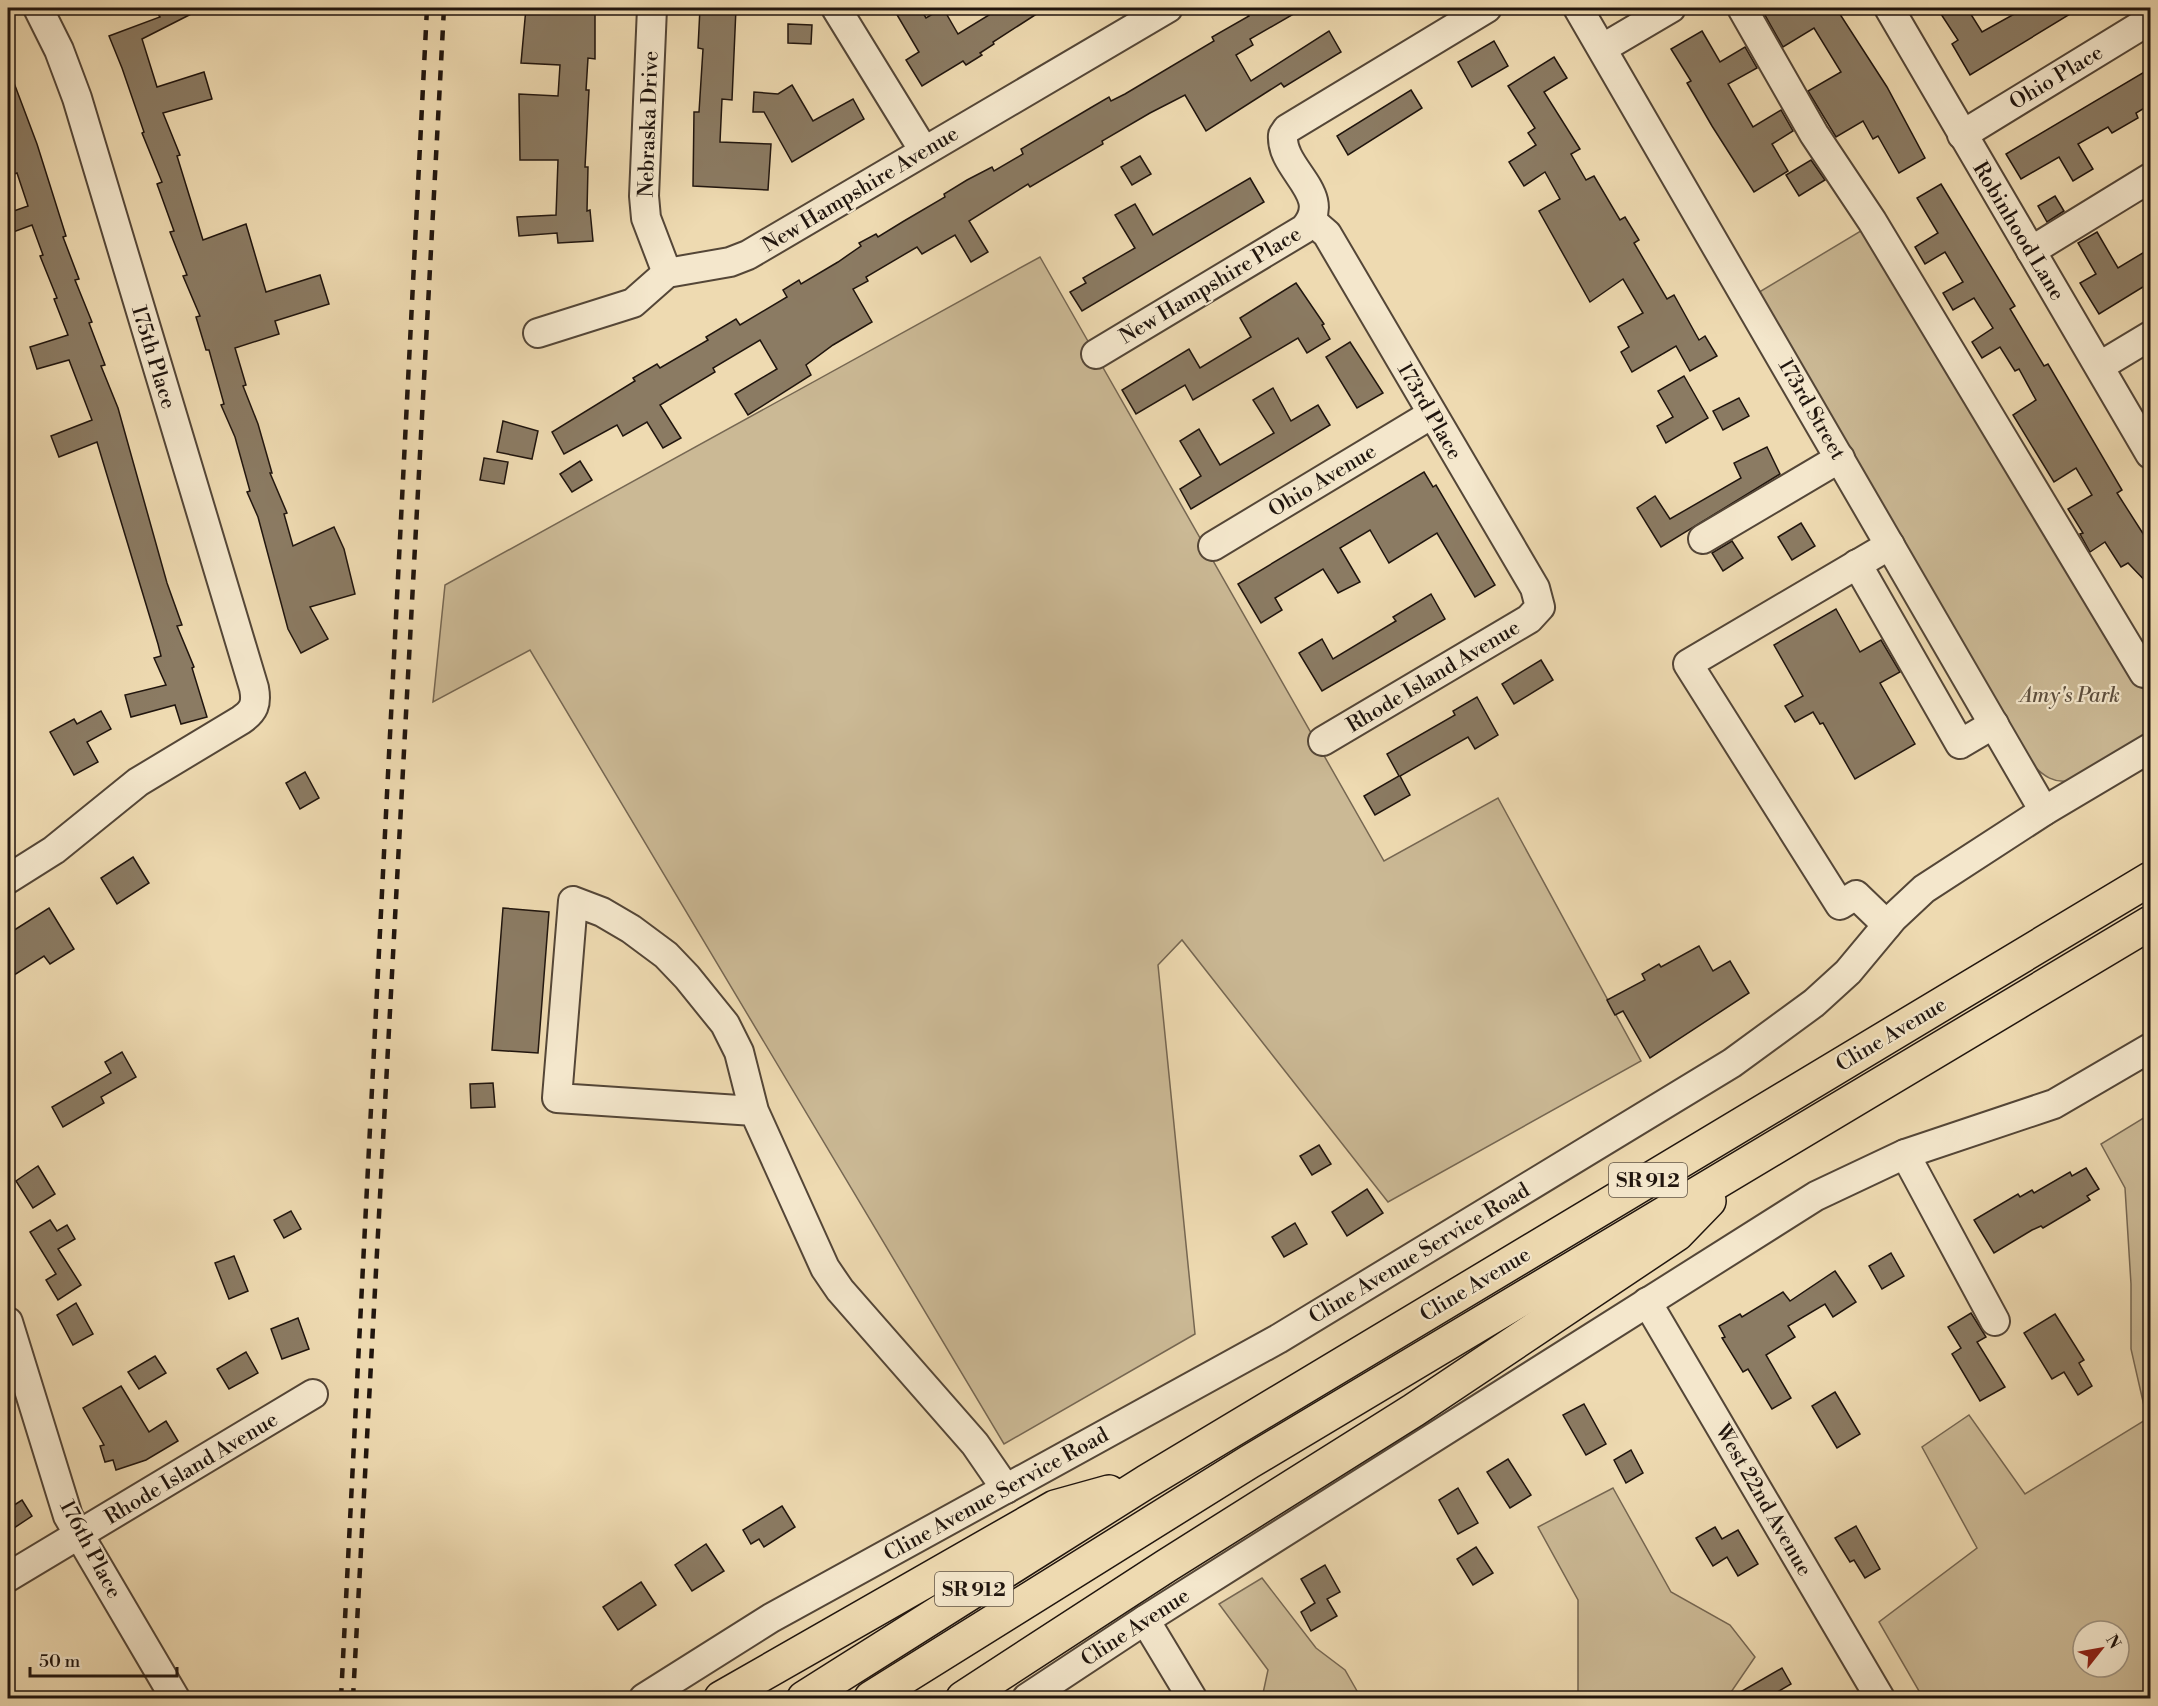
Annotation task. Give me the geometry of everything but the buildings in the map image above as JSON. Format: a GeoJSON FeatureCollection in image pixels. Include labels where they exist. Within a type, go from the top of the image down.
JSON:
{"type":"FeatureCollection","features":[{"type":"Feature","properties":{"kind":"highway","name":"Cline Avenue"},"geometry":{"type":"LineString","coordinates":[[804,1698],[1146,1482],[2151,879]]}},
{"type":"Feature","properties":{"kind":"highway","name":"Cline Avenue"},"geometry":{"type":"LineString","coordinates":[[871,1698],[1249,1462],[2151,923]]}},
{"type":"Feature","properties":{"kind":"highway"},"geometry":{"type":"LineString","coordinates":[[963,1698],[1156,1572],[1414,1410],[1677,1234],[1740,1168]]}},
{"type":"Feature","properties":{"kind":"highway"},"geometry":{"type":"LineString","coordinates":[[721,1698],[1055,1508],[1146,1482]]}},
{"type":"Feature","properties":{"kind":"street","name":"175th Place"},"geometry":{"type":"LineString","coordinates":[[10,872],[54,850],[138,782],[253,710],[254,688],[77,98],[38,8]]}},
{"type":"Feature","properties":{"kind":"street","name":"Nebraska Drive"},"geometry":{"type":"LineString","coordinates":[[652,8],[644,196],[646,218],[667,273]]}},
{"type":"Feature","properties":{"kind":"street"},"geometry":{"type":"LineString","coordinates":[[836,8],[924,151]]}},
{"type":"Feature","properties":{"kind":"street","name":"New Hampshire Avenue"},"geometry":{"type":"LineString","coordinates":[[667,273],[730,262],[748,255],[1168,8]]}},
{"type":"Feature","properties":{"kind":"street","name":"New Hampshire Place"},"geometry":{"type":"LineString","coordinates":[[1096,354],[1294,235],[1312,221],[1314,204],[1284,148],[1283,135],[1287,129],[1487,8]]}},
{"type":"Feature","properties":{"kind":"street","name":"173rd Street"},"geometry":{"type":"LineString","coordinates":[[1578,8],[2044,811]]}},
{"type":"Feature","properties":{"kind":"street"},"geometry":{"type":"LineString","coordinates":[[1603,48],[1671,8]]}},
{"type":"Feature","properties":{"kind":"street"},"geometry":{"type":"LineString","coordinates":[[1742,8],[1814,134],[1872,220],[2144,673]]}},
{"type":"Feature","properties":{"kind":"street","name":"Robinhood Lane"},"geometry":{"type":"LineString","coordinates":[[1896,10],[1962,135],[2151,454]]}},
{"type":"Feature","properties":{"kind":"street","name":"Ohio Place"},"geometry":{"type":"LineString","coordinates":[[1962,135],[2151,20]]}},
{"type":"Feature","properties":{"kind":"street"},"geometry":{"type":"LineString","coordinates":[[2031,251],[2151,178]]}},
{"type":"Feature","properties":{"kind":"street","name":"173rd Place"},"geometry":{"type":"LineString","coordinates":[[1312,221],[1327,234],[1535,588],[1540,607]]}},
{"type":"Feature","properties":{"kind":"street"},"geometry":{"type":"LineString","coordinates":[[538,333],[633,303],[667,273]]}},
{"type":"Feature","properties":{"kind":"street"},"geometry":{"type":"LineString","coordinates":[[2100,366],[2151,336]]}},
{"type":"Feature","properties":{"kind":"street","name":"Ohio Avenue"},"geometry":{"type":"LineString","coordinates":[[1213,546],[1432,414]]}},
{"type":"Feature","properties":{"kind":"street"},"geometry":{"type":"LineString","coordinates":[[1703,539],[1840,458]]}},
{"type":"Feature","properties":{"kind":"street"},"geometry":{"type":"LineString","coordinates":[[1887,925],[1856,895],[1840,905],[1688,664],[1890,545]]}},
{"type":"Feature","properties":{"kind":"street"},"geometry":{"type":"LineString","coordinates":[[1857,564],[1960,744],[1994,724]]}},
{"type":"Feature","properties":{"kind":"street","name":"Rhode Island Avenue"},"geometry":{"type":"LineString","coordinates":[[1323,741],[1529,619],[1540,607]]}},
{"type":"Feature","properties":{"kind":"street","name":"Cline Avenue Service Road"},"geometry":{"type":"LineString","coordinates":[[644,1698],[771,1618],[1278,1339],[1732,1064],[1814,1003],[1848,972],[1887,925],[1924,889],[2044,811],[2151,748]]}},
{"type":"Feature","properties":{"kind":"street"},"geometry":{"type":"LineString","coordinates":[[754,1111],[557,1098],[573,901],[602,912],[631,928],[666,955],[687,977],[733,1037],[746,1072],[754,1111],[812,1243],[833,1281],[975,1444],[1006,1489]]}},
{"type":"Feature","properties":{"kind":"street","name":"Cline Avenue"},"geometry":{"type":"LineString","coordinates":[[1026,1698],[1145,1620],[1816,1196],[1905,1154],[2054,1104],[2151,1048]]}},
{"type":"Feature","properties":{"kind":"street"},"geometry":{"type":"LineString","coordinates":[[1905,1154],[1995,1321]]}},
{"type":"Feature","properties":{"kind":"street","name":"West 22nd Avenue"},"geometry":{"type":"LineString","coordinates":[[1647,1302],[1880,1698]]}},
{"type":"Feature","properties":{"kind":"street","name":"176th Place"},"geometry":{"type":"LineString","coordinates":[[8,1322],[68,1516],[175,1698]]}},
{"type":"Feature","properties":{"kind":"street","name":"Rhode Island Avenue"},"geometry":{"type":"LineString","coordinates":[[8,1577],[313,1395]]}},
{"type":"Feature","properties":{"kind":"street"},"geometry":{"type":"LineString","coordinates":[[1145,1620],[1192,1698]]}},
{"type":"Feature","properties":{"kind":"green space","name":"Amy's Park"},"geometry":{"type":"Polygon","coordinates":[[[1869,226],[2150,698],[2150,734],[2073,780],[2061,781],[2050,778],[2030,762],[1756,294],[1869,226]]]}},
{"type":"Feature","properties":{"kind":"green space"},"geometry":{"type":"Polygon","coordinates":[[[1040,257],[1384,861],[1498,798],[1641,1061],[1388,1202],[1182,940],[1158,965],[1195,1334],[1004,1444],[530,650],[433,702],[445,585],[1040,257]]]}},
{"type":"Feature","properties":{"kind":"green space"},"geometry":{"type":"Polygon","coordinates":[[[2150,1114],[2150,1698],[1923,1698],[1879,1622],[1977,1548],[1922,1447],[1969,1415],[2025,1494],[2147,1419],[2131,1349],[2131,1284],[2125,1188],[2101,1144],[2150,1114]]]}},
{"type":"Feature","properties":{"kind":"green space"},"geometry":{"type":"Polygon","coordinates":[[[1613,1488],[1671,1592],[1730,1625],[1755,1657],[1727,1698],[1578,1698],[1578,1600],[1538,1527],[1613,1488]]]}},
{"type":"Feature","properties":{"kind":"green space"},"geometry":{"type":"Polygon","coordinates":[[[1262,1578],[1316,1648],[1345,1670],[1361,1698],[1262,1698],[1268,1670],[1219,1604],[1262,1578]]]}},
{"type":"Feature","properties":{"kind":"railway"},"geometry":{"type":"LineString","coordinates":[[341,1698],[427,8]]}},
{"type":"Feature","properties":{"kind":"railway"},"geometry":{"type":"LineString","coordinates":[[353,1698],[444,8]]}}]}
